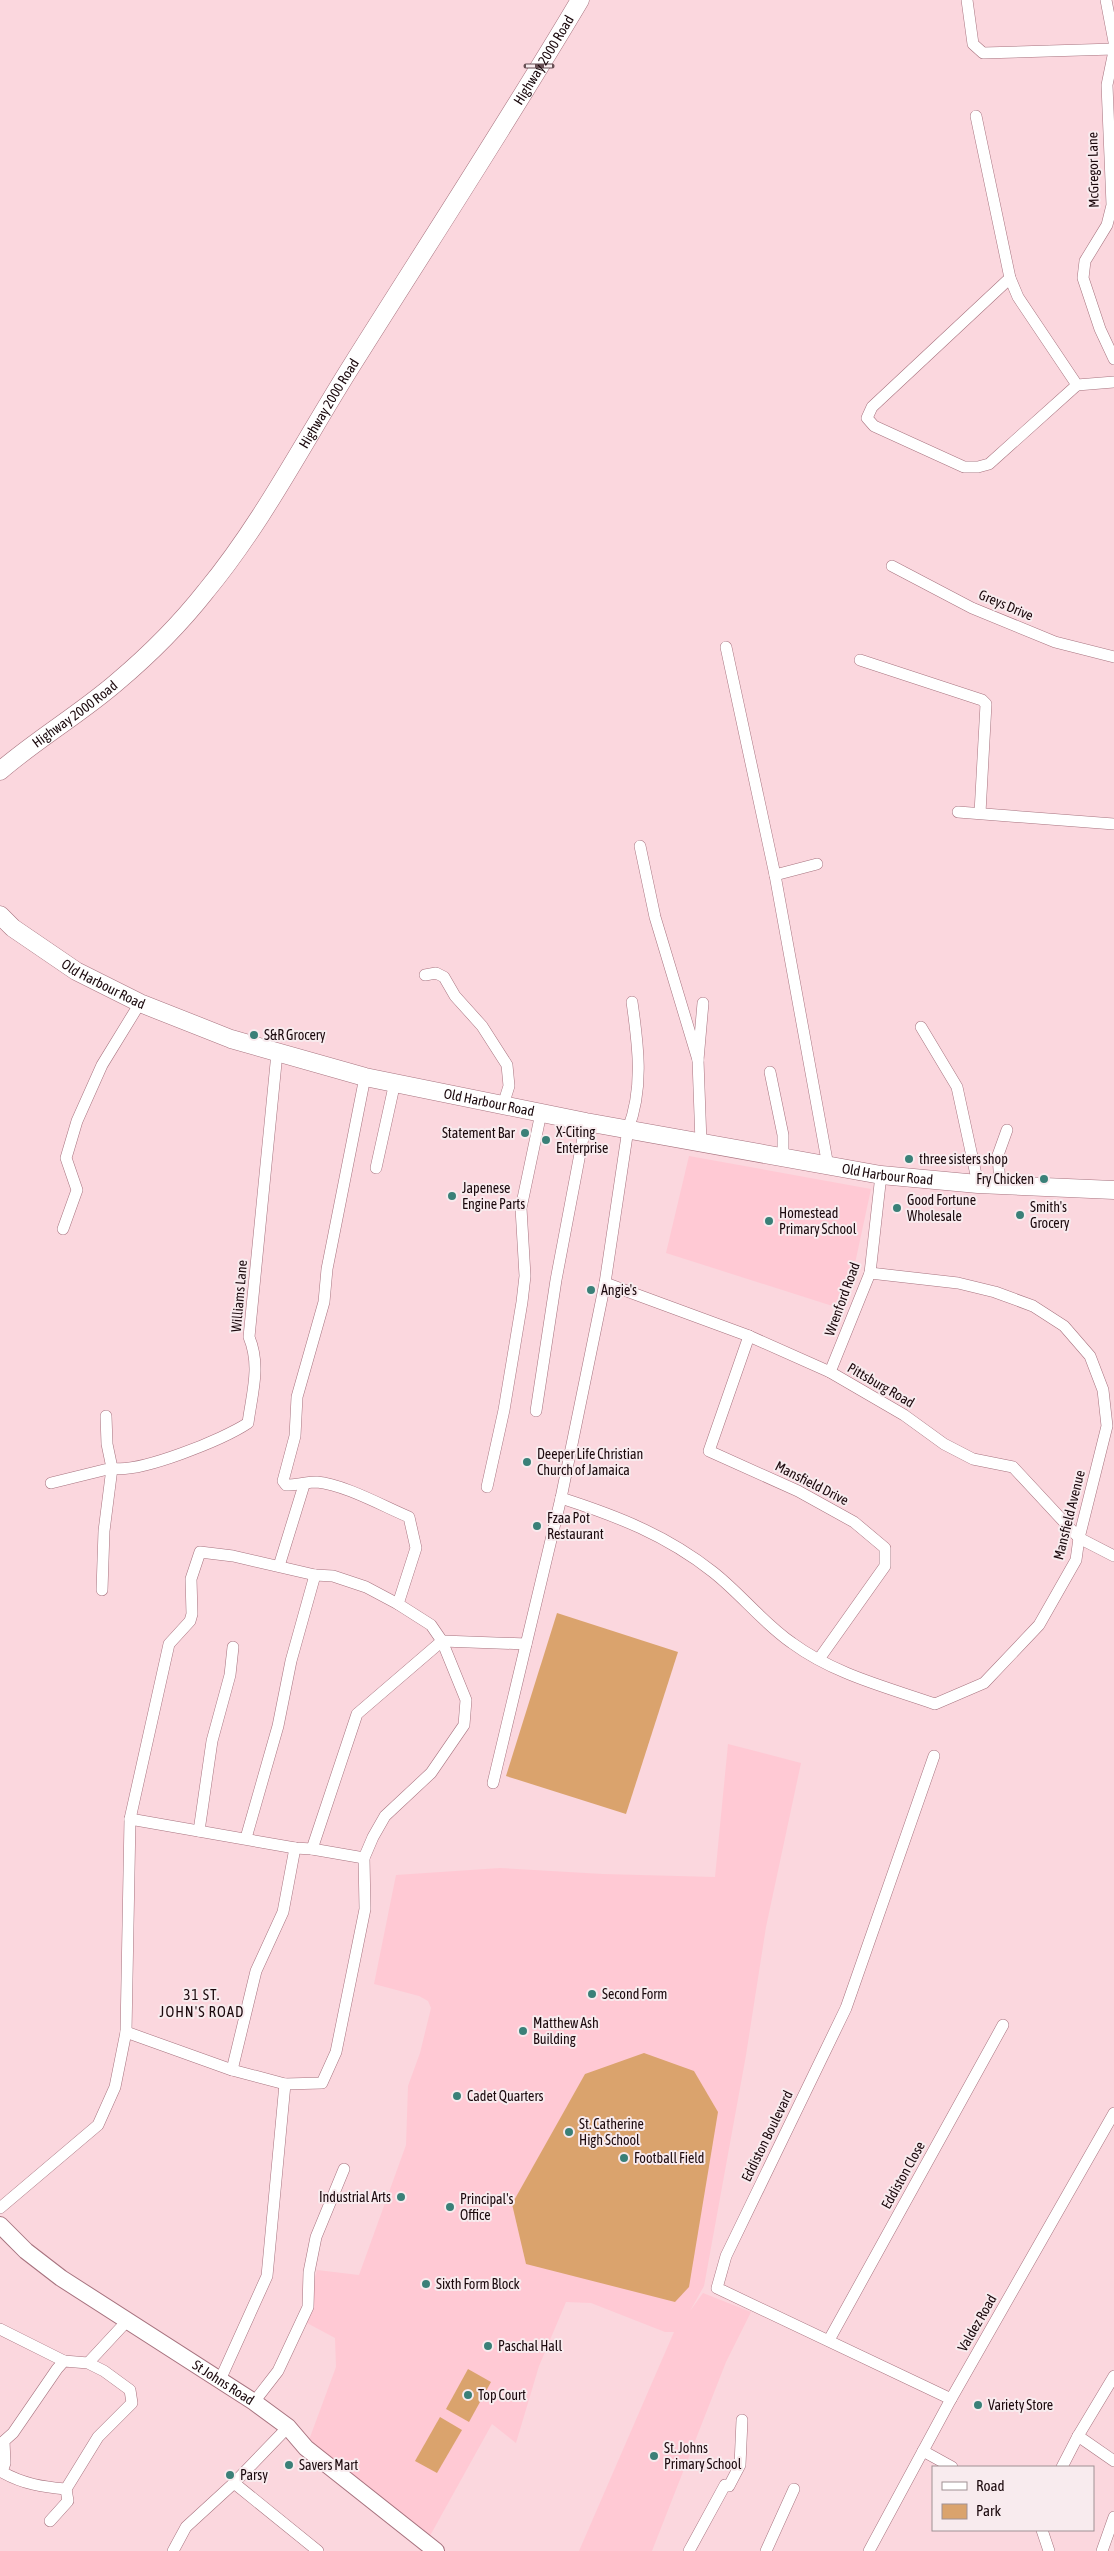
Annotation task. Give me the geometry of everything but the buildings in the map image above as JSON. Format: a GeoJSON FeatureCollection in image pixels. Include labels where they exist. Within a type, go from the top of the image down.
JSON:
{"type":"FeatureCollection","features":[{"type":"Feature","properties":{"kind":"main road","name":"Highway 2000 Road"},"geometry":{"type":"LineString","coordinates":[[0,771],[8,758],[116,683],[153,649],[206,592],[247,536],[291,468],[347,373],[541,66],[580,0]]}},
{"type":"Feature","properties":{"kind":"main road","name":"Old Harbour Road"},"geometry":{"type":"LineString","coordinates":[[0,915],[6,927],[76,971],[140,1003],[231,1039],[365,1077],[586,1122],[881,1176],[978,1184],[1113,1189]]}},
{"type":"Feature","properties":{"kind":"main road","name":"St Johns Road"},"geometry":{"type":"LineString","coordinates":[[0,2225],[26,2251],[61,2278],[254,2402],[288,2427],[306,2448],[428,2548]]}},
{"type":"Feature","properties":{"kind":"street"},"geometry":{"type":"LineString","coordinates":[[967,0],[973,44],[978,51],[987,54],[1113,53]]}},
{"type":"Feature","properties":{"kind":"street"},"geometry":{"type":"LineString","coordinates":[[1106,0],[1114,42]]}},
{"type":"Feature","properties":{"kind":"street","name":"McGregor Lane"},"geometry":{"type":"LineString","coordinates":[[1113,53],[1107,84],[1112,205],[1107,225],[1085,261],[1083,278],[1100,329],[1114,359]]}},
{"type":"Feature","properties":{"kind":"street"},"geometry":{"type":"LineString","coordinates":[[976,116],[1010,278],[1018,297],[1077,385]]}},
{"type":"Feature","properties":{"kind":"street"},"geometry":{"type":"LineString","coordinates":[[1010,278],[872,406],[867,418],[868,421],[874,426],[964,467],[978,467],[989,464],[1077,385],[1114,382]]}},
{"type":"Feature","properties":{"kind":"street","name":"Greys Drive"},"geometry":{"type":"LineString","coordinates":[[892,566],[972,608],[1055,642],[1114,657]]}},
{"type":"Feature","properties":{"kind":"street"},"geometry":{"type":"LineString","coordinates":[[726,647],[775,875],[828,1166]]}},
{"type":"Feature","properties":{"kind":"street"},"geometry":{"type":"LineString","coordinates":[[860,660],[982,700],[986,704],[980,814]]}},
{"type":"Feature","properties":{"kind":"street"},"geometry":{"type":"LineString","coordinates":[[958,812],[1114,824]]}},
{"type":"Feature","properties":{"kind":"street"},"geometry":{"type":"LineString","coordinates":[[640,846],[655,917],[698,1060]]}},
{"type":"Feature","properties":{"kind":"street"},"geometry":{"type":"LineString","coordinates":[[775,875],[817,864]]}},
{"type":"Feature","properties":{"kind":"street"},"geometry":{"type":"LineString","coordinates":[[425,976],[436,974],[444,977],[455,996],[482,1026],[506,1064],[509,1086],[503,1105]]}},
{"type":"Feature","properties":{"kind":"street"},"geometry":{"type":"LineString","coordinates":[[493,1783],[561,1498],[605,1283],[628,1129],[636,1110],[639,1055],[632,1002]]}},
{"type":"Feature","properties":{"kind":"street"},"geometry":{"type":"LineString","coordinates":[[63,1229],[77,1190],[66,1158],[74,1128],[102,1065],[140,1003]]}},
{"type":"Feature","properties":{"kind":"street"},"geometry":{"type":"LineString","coordinates":[[701,1143],[698,1060],[703,1003]]}},
{"type":"Feature","properties":{"kind":"street"},"geometry":{"type":"LineString","coordinates":[[921,1027],[957,1087],[978,1184]]}},
{"type":"Feature","properties":{"kind":"street","name":"Williams Lane"},"geometry":{"type":"LineString","coordinates":[[112,1468],[136,1468],[168,1458],[214,1442],[248,1423],[256,1370],[256,1354],[249,1337],[277,1053]]}},
{"type":"Feature","properties":{"kind":"street"},"geometry":{"type":"LineString","coordinates":[[770,1072],[783,1135],[783,1158]]}},
{"type":"Feature","properties":{"kind":"street"},"geometry":{"type":"LineString","coordinates":[[365,1077],[327,1269],[324,1302],[297,1397],[295,1436],[283,1481],[286,1485],[304,1485],[315,1482],[332,1485],[410,1517],[416,1548],[398,1604]]}},
{"type":"Feature","properties":{"kind":"street"},"geometry":{"type":"LineString","coordinates":[[376,1168],[396,1082]]}},
{"type":"Feature","properties":{"kind":"street"},"geometry":{"type":"LineString","coordinates":[[486,1487],[504,1410],[522,1302],[525,1276],[521,1208],[541,1113]]}},
{"type":"Feature","properties":{"kind":"street"},"geometry":{"type":"LineString","coordinates":[[536,1411],[556,1280],[586,1122]]}},
{"type":"Feature","properties":{"kind":"street"},"geometry":{"type":"LineString","coordinates":[[1000,1185],[998,1155],[1007,1130]]}},
{"type":"Feature","properties":{"kind":"street","name":"Wrenford Road"},"geometry":{"type":"LineString","coordinates":[[830,1372],[870,1273],[881,1176]]}},
{"type":"Feature","properties":{"kind":"street","name":"Mansfield Avenue"},"geometry":{"type":"LineString","coordinates":[[561,1498],[617,1516],[668,1542],[714,1572],[792,1643],[843,1672],[935,1704],[984,1683],[1039,1625],[1076,1560],[1079,1538],[1107,1426],[1108,1389],[1090,1356],[1064,1326],[1033,1306],[995,1292],[958,1283],[870,1273]]}},
{"type":"Feature","properties":{"kind":"street","name":"Pittsburg Road"},"geometry":{"type":"LineString","coordinates":[[605,1283],[748,1336],[830,1372],[904,1415],[944,1444],[973,1459],[1013,1467],[1079,1538],[1114,1556]]}},
{"type":"Feature","properties":{"kind":"street","name":"Mansfield Drive"},"geometry":{"type":"LineString","coordinates":[[748,1336],[709,1451],[798,1491],[854,1522],[885,1548],[885,1566],[819,1659]]}},
{"type":"Feature","properties":{"kind":"street"},"geometry":{"type":"LineString","coordinates":[[102,1590],[104,1531],[112,1468],[107,1444],[106,1416]]}},
{"type":"Feature","properties":{"kind":"street"},"geometry":{"type":"LineString","coordinates":[[51,1483],[112,1468]]}},
{"type":"Feature","properties":{"kind":"street"},"geometry":{"type":"LineString","coordinates":[[278,1566],[304,1485]]}},
{"type":"Feature","properties":{"kind":"street"},"geometry":{"type":"LineString","coordinates":[[0,2208],[98,2125],[115,2087],[126,2032],[130,1819],[169,1644],[190,1621],[192,1614],[191,1579],[200,1552],[234,1556],[315,1575],[333,1576],[350,1581],[366,1587],[398,1604],[431,1625],[442,1641],[466,1700],[464,1725],[431,1772],[385,1816],[364,1858],[365,1908],[336,2052],[322,2083],[285,2084],[232,2070],[126,2032]]}},
{"type":"Feature","properties":{"kind":"street"},"geometry":{"type":"LineString","coordinates":[[246,1838],[278,1726],[291,1661],[315,1575]]}},
{"type":"Feature","properties":{"kind":"street"},"geometry":{"type":"LineString","coordinates":[[312,1849],[357,1714],[442,1641],[526,1644]]}},
{"type":"Feature","properties":{"kind":"street"},"geometry":{"type":"LineString","coordinates":[[199,1831],[212,1741],[230,1675],[233,1647]]}},
{"type":"Feature","properties":{"kind":"street","name":"Eddiston Boulevard"},"geometry":{"type":"LineString","coordinates":[[934,1756],[846,2008],[726,2256],[717,2288],[951,2399]]}},
{"type":"Feature","properties":{"kind":"street"},"geometry":{"type":"LineString","coordinates":[[130,1819],[364,1858]]}},
{"type":"Feature","properties":{"kind":"street"},"geometry":{"type":"LineString","coordinates":[[232,2070],[256,1971],[283,1912],[295,1848]]}},
{"type":"Feature","properties":{"kind":"street","name":"Eddiston Close"},"geometry":{"type":"LineString","coordinates":[[829,2340],[1003,2025]]}},
{"type":"Feature","properties":{"kind":"street"},"geometry":{"type":"LineString","coordinates":[[220,2380],[266,2276],[285,2084]]}},
{"type":"Feature","properties":{"kind":"street","name":"Valdez Road"},"geometry":{"type":"LineString","coordinates":[[869,2551],[951,2399],[1114,2113]]}},
{"type":"Feature","properties":{"kind":"street"},"geometry":{"type":"LineString","coordinates":[[254,2402],[278,2371],[308,2307],[309,2272],[316,2237],[344,2170]]}},
{"type":"Feature","properties":{"kind":"street"},"geometry":{"type":"LineString","coordinates":[[88,2364],[127,2321]]}},
{"type":"Feature","properties":{"kind":"street"},"geometry":{"type":"LineString","coordinates":[[0,2329],[64,2361],[88,2364],[104,2371],[130,2390],[132,2404],[98,2437],[66,2489],[68,2501],[50,2521]]}},
{"type":"Feature","properties":{"kind":"street"},"geometry":{"type":"LineString","coordinates":[[64,2361],[13,2433],[4,2441],[5,2463],[2,2472],[14,2479],[41,2487],[66,2489]]}},
{"type":"Feature","properties":{"kind":"street"},"geometry":{"type":"LineString","coordinates":[[1063,2466],[1114,2376]]}},
{"type":"Feature","properties":{"kind":"street"},"geometry":{"type":"LineString","coordinates":[[689,2551],[725,2485],[729,2486],[740,2465],[742,2420]]}},
{"type":"Feature","properties":{"kind":"street"},"geometry":{"type":"LineString","coordinates":[[173,2551],[186,2527],[234,2483],[288,2427]]}},
{"type":"Feature","properties":{"kind":"street"},"geometry":{"type":"LineString","coordinates":[[1078,2436],[1114,2461]]}},
{"type":"Feature","properties":{"kind":"street"},"geometry":{"type":"LineString","coordinates":[[923,2451],[950,2466]]}},
{"type":"Feature","properties":{"kind":"street"},"geometry":{"type":"LineString","coordinates":[[234,2483],[318,2551]]}},
{"type":"Feature","properties":{"kind":"street"},"geometry":{"type":"LineString","coordinates":[[766,2551],[794,2489]]}},
{"type":"Feature","properties":{"kind":"street"},"geometry":{"type":"LineString","coordinates":[[1102,2551],[1114,2517]]}},
{"type":"Feature","properties":{"kind":"street"},"geometry":{"type":"LineString","coordinates":[[1042,2531],[1050,2551]]}},
{"type":"Feature","properties":{"kind":"shaded area","name":"Homestead Primary School"},"geometry":{"type":"Polygon","coordinates":[[[689,1156],[871,1189],[845,1310],[666,1253],[689,1156]]]}},
{"type":"Feature","properties":{"kind":"shaded area","name":"St. Catherine High School"},"geometry":{"type":"Polygon","coordinates":[[[728,1744],[801,1763],[766,1927],[746,2055],[704,2286],[690,2311],[703,2293],[751,2312],[726,2362],[652,2551],[579,2551],[674,2332],[665,2332],[591,2303],[566,2302],[539,2366],[516,2443],[492,2424],[426,2543],[306,2448],[336,2367],[335,2338],[307,2323],[308,2299],[317,2270],[359,2275],[406,2145],[408,2086],[420,2053],[431,2008],[428,2001],[419,1996],[374,1984],[396,1875],[500,1868],[603,1874],[715,1877],[728,1744]]]}},
{"type":"Feature","properties":{"kind":"green space"},"geometry":{"type":"Polygon","coordinates":[[[557,1613],[678,1652],[626,1814],[506,1776],[557,1613]]]}},
{"type":"Feature","properties":{"kind":"green space","name":"Football Field"},"geometry":{"type":"Polygon","coordinates":[[[644,2053],[694,2071],[718,2112],[689,2287],[675,2302],[526,2264],[512,2204],[585,2074],[644,2053]]]}},
{"type":"Feature","properties":{"kind":"green space","name":"Top Court"},"geometry":{"type":"Polygon","coordinates":[[[468,2369],[491,2382],[469,2422],[446,2409],[468,2369]]]}},
{"type":"Feature","properties":{"kind":"green space"},"geometry":{"type":"Polygon","coordinates":[[[440,2417],[462,2430],[437,2473],[415,2461],[440,2417]]]}},
{"type":"Feature","properties":{"kind":"railway"},"geometry":{"type":"LineString","coordinates":[[526,66],[552,66]]}},
{"type":"Feature","properties":{"kind":"place","name":"S&R Grocery"},"geometry":{"type":"Point","coordinates":[254,1035]}},
{"type":"Feature","properties":{"kind":"place","name":"Statement Bar"},"geometry":{"type":"Point","coordinates":[525,1133]}},
{"type":"Feature","properties":{"kind":"place","name":"X-Citing Enterprise"},"geometry":{"type":"Point","coordinates":[546,1140]}},
{"type":"Feature","properties":{"kind":"place","name":"three sisters shop"},"geometry":{"type":"Point","coordinates":[909,1159]}},
{"type":"Feature","properties":{"kind":"place","name":"Fry Chicken"},"geometry":{"type":"Point","coordinates":[1044,1179]}},
{"type":"Feature","properties":{"kind":"place","name":"Japenese Engine Parts"},"geometry":{"type":"Point","coordinates":[452,1196]}},
{"type":"Feature","properties":{"kind":"place","name":"Good Fortune Wholesale"},"geometry":{"type":"Point","coordinates":[897,1208]}},
{"type":"Feature","properties":{"kind":"place","name":"Smith's Grocery"},"geometry":{"type":"Point","coordinates":[1020,1215]}},
{"type":"Feature","properties":{"kind":"place","name":"Homestead Primary School"},"geometry":{"type":"Point","coordinates":[769,1221]}},
{"type":"Feature","properties":{"kind":"place","name":"Angie's"},"geometry":{"type":"Point","coordinates":[591,1290]}},
{"type":"Feature","properties":{"kind":"place","name":"Deeper Life Christian Church of Jamaica"},"geometry":{"type":"Point","coordinates":[527,1462]}},
{"type":"Feature","properties":{"kind":"place","name":"Fzaa Pot Restaurant"},"geometry":{"type":"Point","coordinates":[537,1526]}},
{"type":"Feature","properties":{"kind":"place","name":"Second Form"},"geometry":{"type":"Point","coordinates":[592,1994]}},
{"type":"Feature","properties":{"kind":"place","name":"Matthew Ash Building"},"geometry":{"type":"Point","coordinates":[523,2031]}},
{"type":"Feature","properties":{"kind":"place","name":"Cadet Quarters"},"geometry":{"type":"Point","coordinates":[457,2096]}},
{"type":"Feature","properties":{"kind":"place","name":"St. Catherine High School"},"geometry":{"type":"Point","coordinates":[569,2132]}},
{"type":"Feature","properties":{"kind":"place","name":"Football Field"},"geometry":{"type":"Point","coordinates":[624,2158]}},
{"type":"Feature","properties":{"kind":"place","name":"Industrial Arts"},"geometry":{"type":"Point","coordinates":[401,2197]}},
{"type":"Feature","properties":{"kind":"place","name":"Principal's Office"},"geometry":{"type":"Point","coordinates":[450,2207]}},
{"type":"Feature","properties":{"kind":"place","name":"Sixth Form Block"},"geometry":{"type":"Point","coordinates":[426,2284]}},
{"type":"Feature","properties":{"kind":"place","name":"Paschal Hall"},"geometry":{"type":"Point","coordinates":[488,2346]}},
{"type":"Feature","properties":{"kind":"place","name":"Top Court"},"geometry":{"type":"Point","coordinates":[468,2395]}},
{"type":"Feature","properties":{"kind":"place","name":"Variety Store"},"geometry":{"type":"Point","coordinates":[978,2405]}},
{"type":"Feature","properties":{"kind":"place","name":"St. Johns Primary School"},"geometry":{"type":"Point","coordinates":[654,2456]}},
{"type":"Feature","properties":{"kind":"place","name":"Savers Mart"},"geometry":{"type":"Point","coordinates":[289,2465]}},
{"type":"Feature","properties":{"kind":"place","name":"Parsy"},"geometry":{"type":"Point","coordinates":[230,2475]}},
{"type":"Feature","properties":{"kind":"district","name":"31 ST. JOHN'S ROAD"},"geometry":{"type":"Point","coordinates":[202,2002]}}]}
